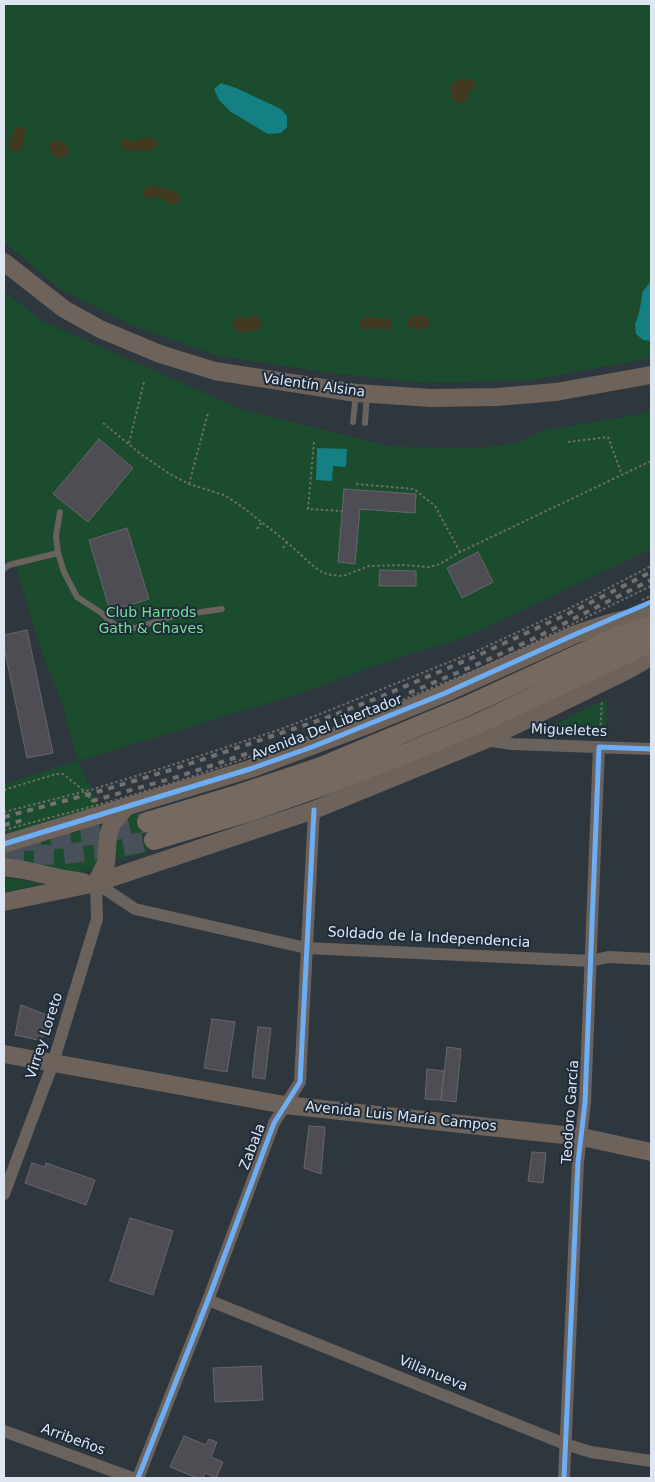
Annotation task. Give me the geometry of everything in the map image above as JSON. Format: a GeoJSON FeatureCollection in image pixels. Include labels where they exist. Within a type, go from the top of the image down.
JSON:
{"type":"FeatureCollection","features":[{"type":"Feature","properties":{"kind":"main road","name":"Valentín Alsina"},"geometry":{"type":"LineString","coordinates":[[4,262],[64,309],[88,323],[160,354],[215,371],[362,393],[432,398],[497,397],[556,392],[651,375]]}},
{"type":"Feature","properties":{"kind":"main road","name":"Avenida Del Libertador"},"geometry":{"type":"LineString","coordinates":[[4,844],[250,769],[286,756],[443,694],[576,634],[609,623],[639,616],[647,610]]}},
{"type":"Feature","properties":{"kind":"main road"},"geometry":{"type":"LineString","coordinates":[[651,626],[620,636],[467,706],[321,767],[240,794],[151,831],[248,812],[333,782],[486,720],[651,642]]}},
{"type":"Feature","properties":{"kind":"main road"},"geometry":{"type":"LineString","coordinates":[[4,902],[96,884],[314,810],[485,740],[635,666],[651,655]]}},
{"type":"Feature","properties":{"kind":"main road"},"geometry":{"type":"LineString","coordinates":[[96,884],[106,863],[108,836],[112,824],[126,806]]}},
{"type":"Feature","properties":{"kind":"main road"},"geometry":{"type":"LineString","coordinates":[[4,867],[96,884]]}},
{"type":"Feature","properties":{"kind":"main road","name":"Avenida Luis María Campos"},"geometry":{"type":"LineString","coordinates":[[4,1054],[285,1104],[582,1137],[651,1152]]}},
{"type":"Feature","properties":{"kind":"street","name":"Migueletes"},"geometry":{"type":"LineString","coordinates":[[485,740],[512,744],[651,749]]}},
{"type":"Feature","properties":{"kind":"street","name":"Teodoro García"},"geometry":{"type":"LineString","coordinates":[[564,1478],[578,1162],[585,1103],[599,747]]}},
{"type":"Feature","properties":{"kind":"street","name":"Zabala"},"geometry":{"type":"LineString","coordinates":[[138,1478],[208,1300],[274,1123],[300,1082],[314,810]]}},
{"type":"Feature","properties":{"kind":"street","name":"Soldado de la Independencia"},"geometry":{"type":"LineString","coordinates":[[96,884],[135,909],[306,948],[591,961],[608,957],[651,959]]}},
{"type":"Feature","properties":{"kind":"street","name":"Virrey Loreto"},"geometry":{"type":"LineString","coordinates":[[4,1194],[53,1063],[98,919],[96,884]]}},
{"type":"Feature","properties":{"kind":"street","name":"Villanueva"},"geometry":{"type":"LineString","coordinates":[[208,1300],[565,1444],[592,1452],[651,1462]]}},
{"type":"Feature","properties":{"kind":"street","name":"Arribeños"},"geometry":{"type":"LineString","coordinates":[[4,1431],[132,1478]]}},
{"type":"Feature","properties":{"kind":"lane"},"geometry":{"type":"LineString","coordinates":[[353,422],[362,393]]}},
{"type":"Feature","properties":{"kind":"lane"},"geometry":{"type":"LineString","coordinates":[[362,393],[365,423]]}},
{"type":"Feature","properties":{"kind":"lane"},"geometry":{"type":"LineString","coordinates":[[60,512],[56,536],[58,553],[64,572],[77,597],[100,612],[116,626],[135,628],[174,616],[222,609]]}},
{"type":"Feature","properties":{"kind":"lane"},"geometry":{"type":"LineString","coordinates":[[4,569],[9,565],[58,553]]}},
{"type":"Feature","properties":{"kind":"path"},"geometry":{"type":"LineString","coordinates":[[129,444],[144,382]]}},
{"type":"Feature","properties":{"kind":"path"},"geometry":{"type":"LineString","coordinates":[[189,484],[208,413]]}},
{"type":"Feature","properties":{"kind":"path"},"geometry":{"type":"LineString","coordinates":[[103,423],[142,455],[170,474],[189,484],[224,495],[241,506],[324,573],[337,576],[343,576],[369,566],[404,565],[429,567],[440,564],[460,552],[651,461]]}},
{"type":"Feature","properties":{"kind":"path"},"geometry":{"type":"LineString","coordinates":[[568,442],[608,437],[622,475]]}},
{"type":"Feature","properties":{"kind":"path"},"geometry":{"type":"LineString","coordinates":[[314,442],[308,509],[342,511]]}},
{"type":"Feature","properties":{"kind":"path"},"geometry":{"type":"LineString","coordinates":[[356,484],[414,489],[435,506],[460,552]]}},
{"type":"Feature","properties":{"kind":"path"},"geometry":{"type":"LineString","coordinates":[[257,529],[261,523]]}},
{"type":"Feature","properties":{"kind":"path"},"geometry":{"type":"LineString","coordinates":[[283,548],[287,542]]}},
{"type":"Feature","properties":{"kind":"path"},"geometry":{"type":"LineString","coordinates":[[4,812],[90,790],[172,765],[281,729],[334,709],[479,650],[574,606],[651,566]]}},
{"type":"Feature","properties":{"kind":"path"},"geometry":{"type":"LineString","coordinates":[[4,830],[179,781],[331,729],[488,665],[651,586]]}},
{"type":"Feature","properties":{"kind":"path"},"geometry":{"type":"LineString","coordinates":[[647,610],[651,602]]}},
{"type":"Feature","properties":{"kind":"path"},"geometry":{"type":"LineString","coordinates":[[599,747],[603,682]]}},
{"type":"Feature","properties":{"kind":"path"},"geometry":{"type":"LineString","coordinates":[[4,790],[56,774],[63,774],[83,790],[101,814]]}},
{"type":"Feature","properties":{"kind":"green space"},"geometry":{"type":"Polygon","coordinates":[[[4,4],[651,4],[651,358],[531,380],[425,383],[324,372],[215,355],[134,326],[60,289],[4,242],[4,4]]]}},
{"type":"Feature","properties":{"kind":"green space","name":"Club Harrods Gath & Chaves"},"geometry":{"type":"Polygon","coordinates":[[[4,291],[42,321],[243,410],[390,446],[480,448],[517,443],[551,427],[552,429],[642,414],[651,409],[651,549],[466,637],[384,663],[295,695],[78,761],[60,698],[38,641],[15,563],[4,560],[4,291]]]}},
{"type":"Feature","properties":{"kind":"green space"},"geometry":{"type":"Polygon","coordinates":[[[607,699],[606,734],[533,735],[607,699]]]}},
{"type":"Feature","properties":{"kind":"green space"},"geometry":{"type":"Polygon","coordinates":[[[78,761],[99,806],[4,837],[4,784],[78,761]]]}},
{"type":"Feature","properties":{"kind":"green space"},"geometry":{"type":"Polygon","coordinates":[[[137,812],[148,853],[112,861],[115,836],[122,824],[137,812]]]}},
{"type":"Feature","properties":{"kind":"green space"},"geometry":{"type":"Polygon","coordinates":[[[99,825],[101,828],[99,832],[99,863],[96,868],[73,872],[4,859],[4,853],[99,825]]]}},
{"type":"Feature","properties":{"kind":"green space"},"geometry":{"type":"Polygon","coordinates":[[[4,878],[9,878],[43,883],[4,892],[4,878]]]}},
{"type":"Feature","properties":{"kind":"sand"},"geometry":{"type":"Polygon","coordinates":[[[458,79],[470,79],[476,84],[475,88],[468,92],[468,99],[463,103],[452,99],[450,86],[458,79]]]}},
{"type":"Feature","properties":{"kind":"sand"},"geometry":{"type":"Polygon","coordinates":[[[20,126],[25,129],[24,145],[21,150],[14,151],[10,148],[9,143],[15,129],[20,126]]]}},
{"type":"Feature","properties":{"kind":"sand"},"geometry":{"type":"Polygon","coordinates":[[[151,137],[157,140],[158,144],[155,149],[149,151],[126,151],[121,147],[120,142],[125,138],[134,141],[151,137]]]}},
{"type":"Feature","properties":{"kind":"sand"},"geometry":{"type":"Polygon","coordinates":[[[57,139],[66,145],[70,151],[64,157],[54,157],[49,149],[52,142],[57,139]]]}},
{"type":"Feature","properties":{"kind":"sand"},"geometry":{"type":"Polygon","coordinates":[[[150,186],[170,189],[179,194],[180,201],[174,205],[169,204],[163,198],[146,198],[143,194],[144,190],[150,186]]]}},
{"type":"Feature","properties":{"kind":"sand"},"geometry":{"type":"Polygon","coordinates":[[[255,315],[259,317],[262,324],[259,329],[239,333],[235,329],[234,320],[238,317],[247,318],[255,315]]]}},
{"type":"Feature","properties":{"kind":"sand"},"geometry":{"type":"Polygon","coordinates":[[[425,315],[430,319],[429,326],[423,330],[408,327],[407,320],[413,316],[425,315]]]}},
{"type":"Feature","properties":{"kind":"sand"},"geometry":{"type":"Polygon","coordinates":[[[367,317],[391,319],[392,325],[388,330],[371,328],[366,330],[360,327],[359,322],[367,317]]]}},
{"type":"Feature","properties":{"kind":"water"},"geometry":{"type":"Polygon","coordinates":[[[221,83],[281,109],[287,116],[287,127],[281,133],[268,134],[231,112],[219,100],[214,89],[221,83]]]}},
{"type":"Feature","properties":{"kind":"water"},"geometry":{"type":"Polygon","coordinates":[[[651,281],[651,341],[643,340],[636,334],[635,325],[643,291],[651,281]]]}},
{"type":"Feature","properties":{"kind":"water"},"geometry":{"type":"Polygon","coordinates":[[[317,448],[347,449],[346,467],[333,466],[332,481],[316,480],[317,448]]]}},
{"type":"Feature","properties":{"kind":"building"},"geometry":{"type":"Polygon","coordinates":[[[99,439],[133,468],[88,522],[53,494],[99,439]]]}},
{"type":"Feature","properties":{"kind":"building"},"geometry":{"type":"Polygon","coordinates":[[[344,489],[416,494],[415,513],[360,509],[355,564],[338,562],[344,489]]]}},
{"type":"Feature","properties":{"kind":"building"},"geometry":{"type":"Polygon","coordinates":[[[127,528],[149,599],[110,611],[89,540],[127,528]]]}},
{"type":"Feature","properties":{"kind":"building"},"geometry":{"type":"Polygon","coordinates":[[[478,552],[493,582],[462,598],[447,568],[478,552]]]}},
{"type":"Feature","properties":{"kind":"building"},"geometry":{"type":"Polygon","coordinates":[[[380,570],[416,571],[416,586],[379,586],[380,570]]]}},
{"type":"Feature","properties":{"kind":"building"},"geometry":{"type":"Polygon","coordinates":[[[27,630],[53,753],[27,758],[4,647],[4,635],[27,630]]]}},
{"type":"Feature","properties":{"kind":"building"},"geometry":{"type":"Polygon","coordinates":[[[21,1005],[52,1017],[45,1035],[38,1040],[15,1035],[21,1005]]]}},
{"type":"Feature","properties":{"kind":"building"},"geometry":{"type":"Polygon","coordinates":[[[212,1019],[235,1022],[227,1072],[204,1068],[212,1019]]]}},
{"type":"Feature","properties":{"kind":"building"},"geometry":{"type":"Polygon","coordinates":[[[258,1027],[271,1028],[265,1079],[252,1077],[258,1027]]]}},
{"type":"Feature","properties":{"kind":"building"},"geometry":{"type":"Polygon","coordinates":[[[447,1047],[461,1049],[456,1102],[441,1100],[447,1047]]]}},
{"type":"Feature","properties":{"kind":"building"},"geometry":{"type":"Polygon","coordinates":[[[427,1069],[444,1071],[441,1100],[425,1099],[427,1069]]]}},
{"type":"Feature","properties":{"kind":"building"},"geometry":{"type":"Polygon","coordinates":[[[309,1126],[325,1127],[321,1174],[304,1168],[309,1126]]]}},
{"type":"Feature","properties":{"kind":"building"},"geometry":{"type":"Polygon","coordinates":[[[532,1152],[546,1153],[543,1183],[528,1181],[532,1152]]]}},
{"type":"Feature","properties":{"kind":"building"},"geometry":{"type":"Polygon","coordinates":[[[32,1163],[45,1167],[46,1163],[95,1180],[86,1205],[25,1183],[32,1163]]]}},
{"type":"Feature","properties":{"kind":"building"},"geometry":{"type":"Polygon","coordinates":[[[130,1218],[173,1231],[153,1295],[110,1281],[130,1218]]]}},
{"type":"Feature","properties":{"kind":"building"},"geometry":{"type":"Polygon","coordinates":[[[261,1366],[263,1400],[215,1402],[213,1368],[261,1366]]]}},
{"type":"Feature","properties":{"kind":"building"},"geometry":{"type":"Polygon","coordinates":[[[184,1436],[206,1445],[209,1439],[217,1442],[211,1457],[223,1462],[216,1478],[205,1473],[203,1478],[197,1478],[170,1467],[184,1436]]]}},
{"type":"Feature","properties":{"kind":"tunnel"},"geometry":{"type":"LineString","coordinates":[[21,841],[105,833],[147,822]]}},
{"type":"Feature","properties":{"kind":"tunnel"},"geometry":{"type":"LineString","coordinates":[[4,854],[57,855],[154,840]]}},
{"type":"Feature","properties":{"kind":"railway"},"geometry":{"type":"LineString","coordinates":[[4,817],[174,769],[326,718],[481,654],[576,610],[651,572]]}},
{"type":"Feature","properties":{"kind":"railway"},"geometry":{"type":"LineString","coordinates":[[409,693],[533,639],[651,580]]}},
{"type":"Feature","properties":{"kind":"railway"},"geometry":{"type":"LineString","coordinates":[[92,801],[177,777],[276,744]]}},
{"type":"Feature","properties":{"kind":"railway"},"geometry":{"type":"LineString","coordinates":[[4,825],[24,820]]}},
{"type":"Feature","properties":{"kind":"cycle path"},"geometry":{"type":"LineString","coordinates":[[4,844],[250,769],[312,747],[443,694],[651,602]]}},
{"type":"Feature","properties":{"kind":"cycle path"},"geometry":{"type":"LineString","coordinates":[[564,1478],[578,1162],[585,1103],[599,747],[651,749]]}},
{"type":"Feature","properties":{"kind":"cycle path"},"geometry":{"type":"LineString","coordinates":[[138,1478],[208,1300],[274,1123],[300,1082],[314,810]]}}]}
